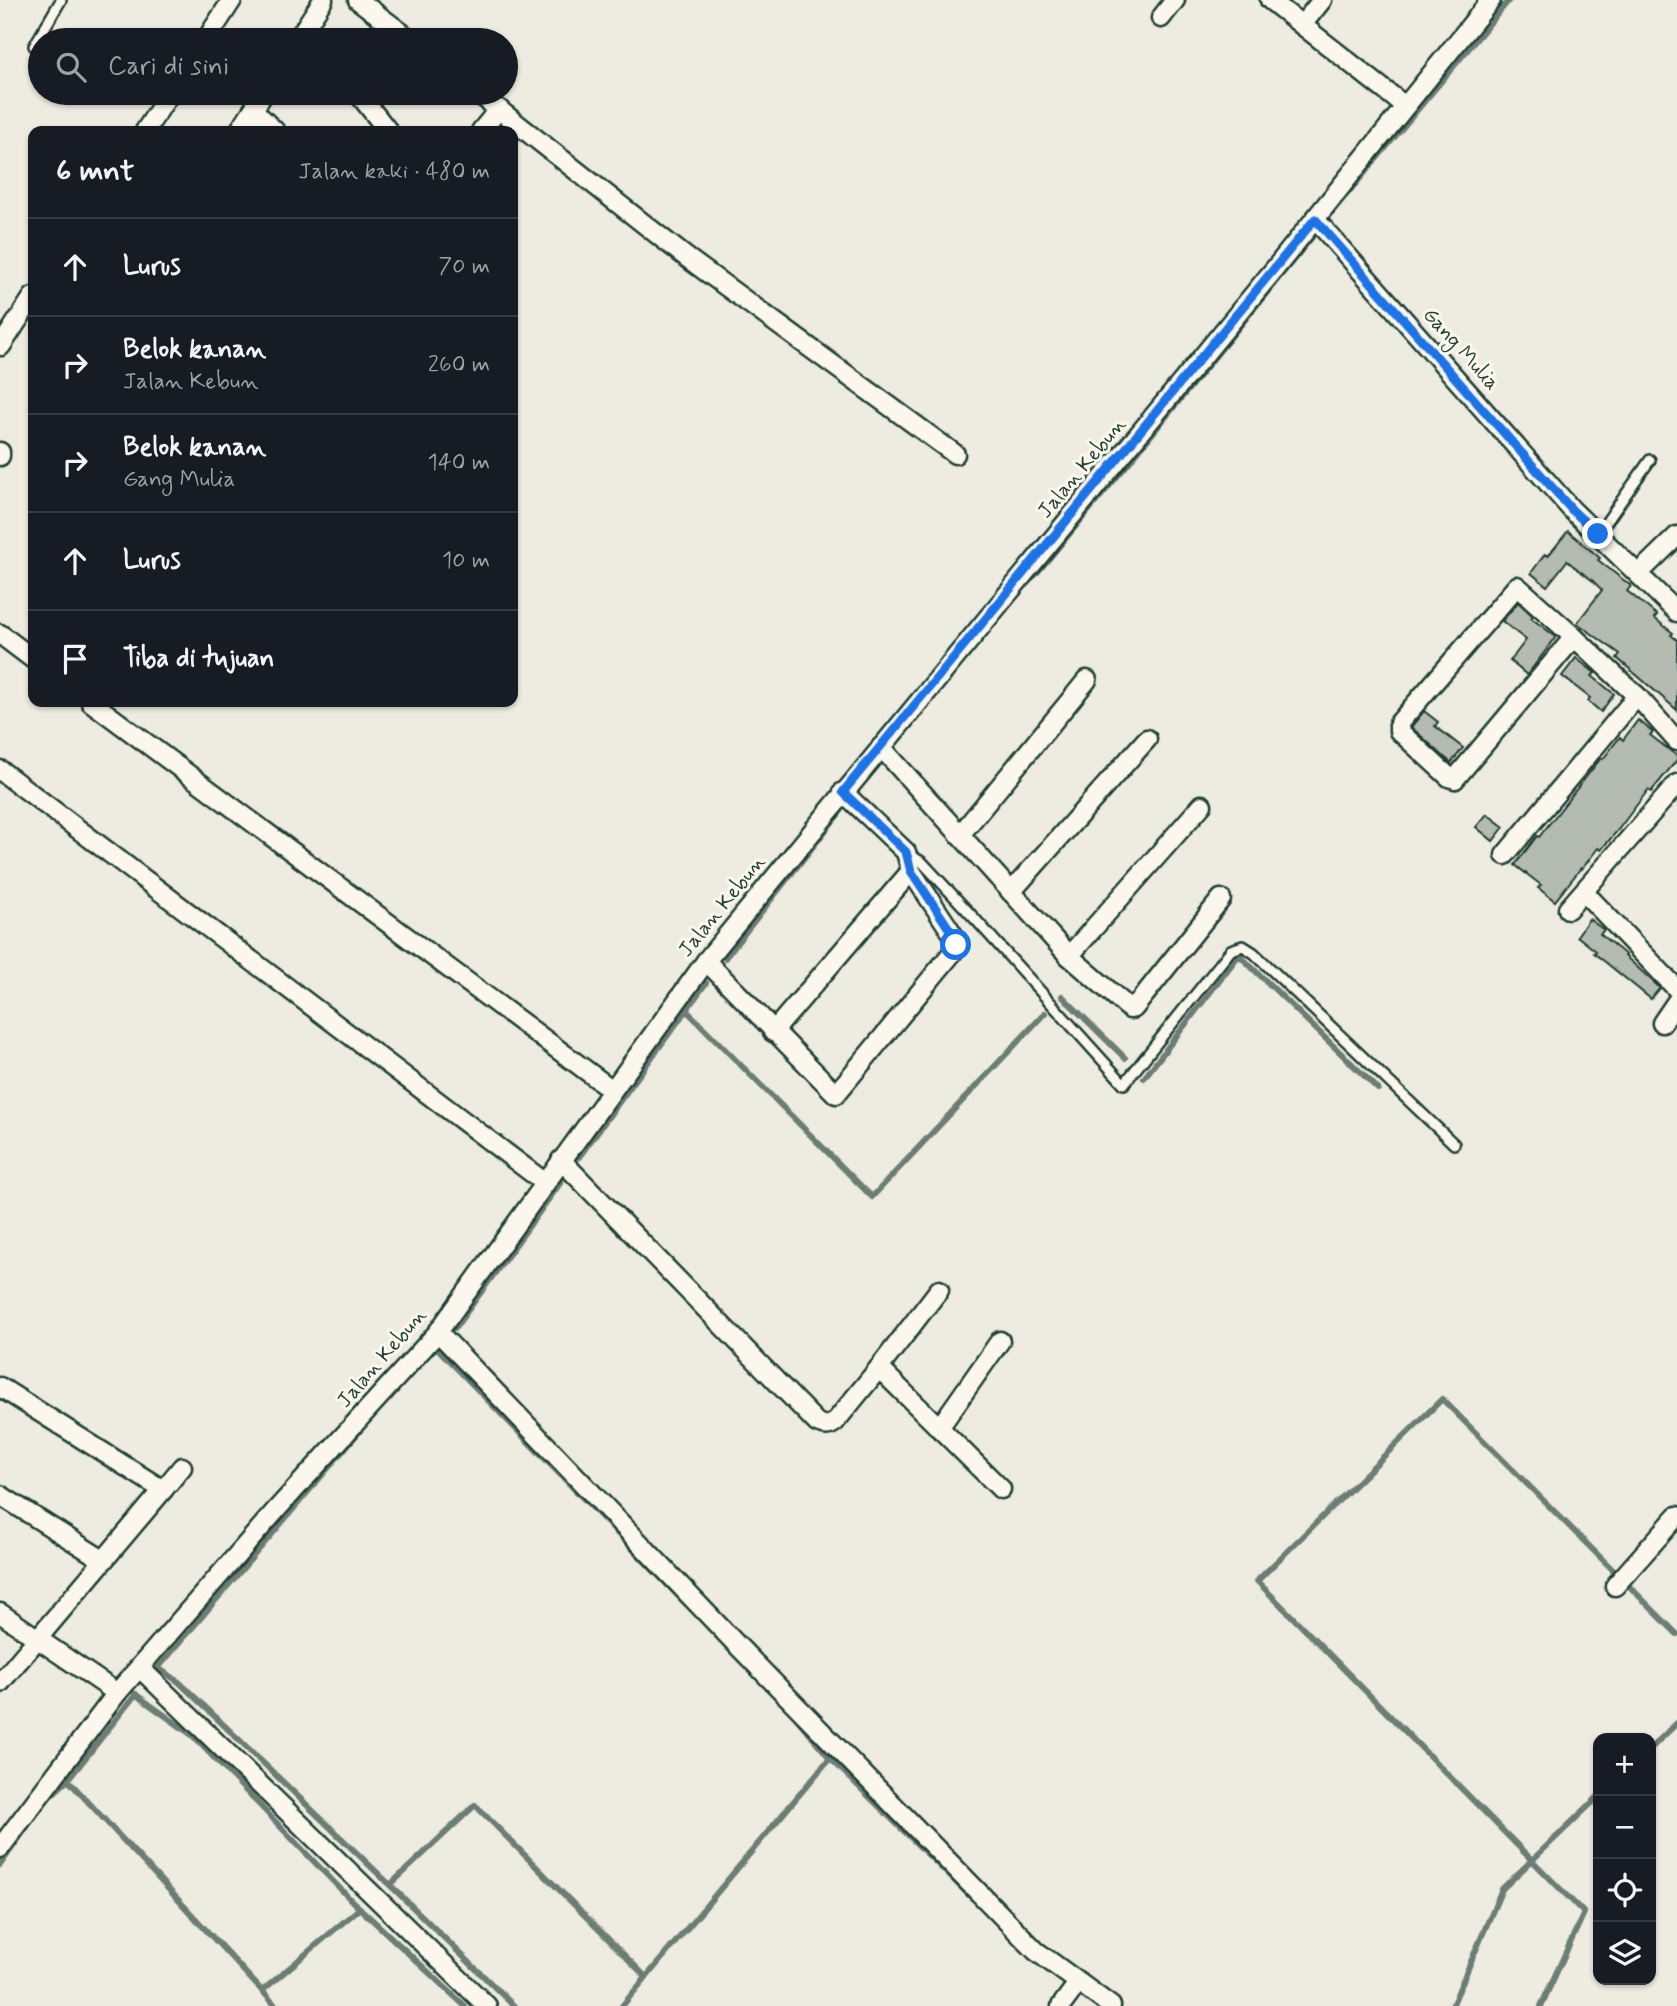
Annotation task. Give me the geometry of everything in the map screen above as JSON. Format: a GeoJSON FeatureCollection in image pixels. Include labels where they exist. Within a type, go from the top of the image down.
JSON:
{"type":"FeatureCollection","features":[{"type":"Feature","properties":{"kind":"street"},"geometry":{"type":"LineString","coordinates":[[213,28],[233,0]]}},
{"type":"Feature","properties":{"kind":"street"},"geometry":{"type":"LineString","coordinates":[[309,28],[323,0]]}},
{"type":"Feature","properties":{"kind":"street"},"geometry":{"type":"LineString","coordinates":[[358,0],[395,28]]}},
{"type":"Feature","properties":{"kind":"street"},"geometry":{"type":"LineString","coordinates":[[1161,18],[1175,0]]}},
{"type":"Feature","properties":{"kind":"street"},"geometry":{"type":"LineString","coordinates":[[1270,0],[1405,106]]}},
{"type":"Feature","properties":{"kind":"street"},"geometry":{"type":"LineString","coordinates":[[1302,25],[1322,0]]}},
{"type":"Feature","properties":{"kind":"street","name":"Jalan Kebun"},"geometry":{"type":"LineString","coordinates":[[0,1848],[117,1693],[277,1509],[438,1332],[706,961],[1315,219],[1491,0]]}},
{"type":"Feature","properties":{"kind":"street"},"geometry":{"type":"LineString","coordinates":[[148,126],[162,105]]}},
{"type":"Feature","properties":{"kind":"street"},"geometry":{"type":"LineString","coordinates":[[242,126],[256,105]]}},
{"type":"Feature","properties":{"kind":"street"},"geometry":{"type":"LineString","coordinates":[[367,105],[384,126]]}},
{"type":"Feature","properties":{"kind":"street"},"geometry":{"type":"LineString","coordinates":[[494,105],[686,257],[955,454]]}},
{"type":"Feature","properties":{"kind":"street"},"geometry":{"type":"LineString","coordinates":[[485,126],[499,109]]}},
{"type":"Feature","properties":{"kind":"street"},"geometry":{"type":"LineString","coordinates":[[253,110],[270,126]]}},
{"type":"Feature","properties":{"kind":"street","name":"Gang Mulia"},"geometry":{"type":"LineString","coordinates":[[1315,219],[1572,510],[1677,612]]}},
{"type":"Feature","properties":{"kind":"street"},"geometry":{"type":"LineString","coordinates":[[1,346],[28,305]]}},
{"type":"Feature","properties":{"kind":"street"},"geometry":{"type":"LineString","coordinates":[[1639,573],[1677,536]]}},
{"type":"Feature","properties":{"kind":"street"},"geometry":{"type":"LineString","coordinates":[[1574,637],[1455,779],[1399,731],[1399,723],[1517,586],[1574,637],[1637,696],[1677,741]]}},
{"type":"Feature","properties":{"kind":"street"},"geometry":{"type":"LineString","coordinates":[[0,634],[28,655]]}},
{"type":"Feature","properties":{"kind":"street"},"geometry":{"type":"LineString","coordinates":[[960,835],[1087,680]]}},
{"type":"Feature","properties":{"kind":"street"},"geometry":{"type":"LineString","coordinates":[[1505,855],[1637,696]]}},
{"type":"Feature","properties":{"kind":"street"},"geometry":{"type":"LineString","coordinates":[[98,707],[611,1089]]}},
{"type":"Feature","properties":{"kind":"street"},"geometry":{"type":"LineString","coordinates":[[1011,892],[1147,739]]}},
{"type":"Feature","properties":{"kind":"street"},"geometry":{"type":"LineString","coordinates":[[881,747],[1069,956],[1126,1007],[1134,1008],[1222,899]]}},
{"type":"Feature","properties":{"kind":"street"},"geometry":{"type":"LineString","coordinates":[[0,770],[544,1182]]}},
{"type":"Feature","properties":{"kind":"street"},"geometry":{"type":"LineString","coordinates":[[1568,909],[1677,784]]}},
{"type":"Feature","properties":{"kind":"street"},"geometry":{"type":"LineString","coordinates":[[706,961],[836,1094],[953,952],[956,939],[911,871],[906,852],[843,792]]}},
{"type":"Feature","properties":{"kind":"street"},"geometry":{"type":"LineString","coordinates":[[1069,956],[1202,805]]}},
{"type":"Feature","properties":{"kind":"street"},"geometry":{"type":"LineString","coordinates":[[773,1032],[911,871]]}},
{"type":"Feature","properties":{"kind":"street"},"geometry":{"type":"LineString","coordinates":[[1584,892],[1677,989]]}},
{"type":"Feature","properties":{"kind":"street"},"geometry":{"type":"LineString","coordinates":[[1662,1023],[1677,1002]]}},
{"type":"Feature","properties":{"kind":"street"},"geometry":{"type":"LineString","coordinates":[[561,1160],[817,1423],[824,1426],[835,1422],[939,1290]]}},
{"type":"Feature","properties":{"kind":"street"},"geometry":{"type":"LineString","coordinates":[[438,1332],[739,1647],[1036,1951],[1111,2006]]}},
{"type":"Feature","properties":{"kind":"street"},"geometry":{"type":"LineString","coordinates":[[939,1428],[1000,1341]]}},
{"type":"Feature","properties":{"kind":"street"},"geometry":{"type":"LineString","coordinates":[[879,1368],[1001,1489]]}},
{"type":"Feature","properties":{"kind":"street"},"geometry":{"type":"LineString","coordinates":[[0,1387],[163,1490]]}},
{"type":"Feature","properties":{"kind":"street"},"geometry":{"type":"LineString","coordinates":[[0,1683],[182,1466]]}},
{"type":"Feature","properties":{"kind":"street"},"geometry":{"type":"LineString","coordinates":[[0,1495],[103,1560]]}},
{"type":"Feature","properties":{"kind":"street"},"geometry":{"type":"LineString","coordinates":[[1615,1586],[1677,1516]]}},
{"type":"Feature","properties":{"kind":"street"},"geometry":{"type":"LineString","coordinates":[[0,1614],[117,1693]]}},
{"type":"Feature","properties":{"kind":"street"},"geometry":{"type":"LineString","coordinates":[[139,1668],[487,2006]]}},
{"type":"Feature","properties":{"kind":"street"},"geometry":{"type":"LineString","coordinates":[[1061,2006],[1078,1983]]}},
{"type":"Feature","properties":{"kind":"lane"},"geometry":{"type":"LineString","coordinates":[[45,28],[61,0]]}},
{"type":"Feature","properties":{"kind":"lane"},"geometry":{"type":"LineString","coordinates":[[1598,534],[1650,460]]}},
{"type":"Feature","properties":{"kind":"lane"},"geometry":{"type":"LineString","coordinates":[[906,852],[923,863],[976,919],[1124,1084],[1231,950],[1243,946],[1254,953],[1454,1144]]}},
{"type":"Feature","properties":{"kind":"building"},"geometry":{"type":"Polygon","coordinates":[[[1568,531],[1600,558],[1598,560],[1631,586],[1627,591],[1657,615],[1654,618],[1673,633],[1671,635],[1677,640],[1677,710],[1617,658],[1620,654],[1577,623],[1602,590],[1593,581],[1567,561],[1547,586],[1531,573],[1568,531]]]}},
{"type":"Feature","properties":{"kind":"building"},"geometry":{"type":"Polygon","coordinates":[[[1518,602],[1533,616],[1531,618],[1556,637],[1527,675],[1510,661],[1526,640],[1502,621],[1518,602]]]}},
{"type":"Feature","properties":{"kind":"building"},"geometry":{"type":"Polygon","coordinates":[[[1576,658],[1595,673],[1592,676],[1614,694],[1601,712],[1588,701],[1590,698],[1562,676],[1576,658]]]}},
{"type":"Feature","properties":{"kind":"building"},"geometry":{"type":"Polygon","coordinates":[[[1424,711],[1438,722],[1435,726],[1463,748],[1451,763],[1411,727],[1424,711]]]}},
{"type":"Feature","properties":{"kind":"building"},"geometry":{"type":"Polygon","coordinates":[[[1638,720],[1653,732],[1650,735],[1677,756],[1677,760],[1651,792],[1648,790],[1618,830],[1601,850],[1598,848],[1555,901],[1538,888],[1541,885],[1515,865],[1601,758],[1603,759],[1620,737],[1623,740],[1638,720]]]}},
{"type":"Feature","properties":{"kind":"building"},"geometry":{"type":"Polygon","coordinates":[[[1487,814],[1504,827],[1493,841],[1476,827],[1487,814]]]}},
{"type":"Feature","properties":{"kind":"building"},"geometry":{"type":"Polygon","coordinates":[[[1589,919],[1604,930],[1600,934],[1660,988],[1651,999],[1577,936],[1589,919]]]}},
{"type":"Feature","properties":{"kind":"waterway"},"geometry":{"type":"LineString","coordinates":[[1332,212],[1509,0]]}},
{"type":"Feature","properties":{"kind":"waterway"},"geometry":{"type":"LineString","coordinates":[[1035,575],[1312,237]]}},
{"type":"Feature","properties":{"kind":"waterway"},"geometry":{"type":"LineString","coordinates":[[725,958],[841,811]]}},
{"type":"Feature","properties":{"kind":"waterway"},"geometry":{"type":"LineString","coordinates":[[1144,1078],[1239,955],[1378,1089]]}},
{"type":"Feature","properties":{"kind":"waterway"},"geometry":{"type":"LineString","coordinates":[[579,1157],[706,983]]}},
{"type":"Feature","properties":{"kind":"waterway"},"geometry":{"type":"LineString","coordinates":[[1062,996],[1125,1058]]}},
{"type":"Feature","properties":{"kind":"waterway"},"geometry":{"type":"LineString","coordinates":[[686,1010],[872,1197],[1045,1013]]}},
{"type":"Feature","properties":{"kind":"waterway"},"geometry":{"type":"LineString","coordinates":[[455,1328],[561,1182]]}},
{"type":"Feature","properties":{"kind":"waterway"},"geometry":{"type":"LineString","coordinates":[[436,1347],[686,1604]]}},
{"type":"Feature","properties":{"kind":"waterway"},"geometry":{"type":"LineString","coordinates":[[1541,2006],[1584,1913],[1257,1581],[1442,1399],[1677,1634]]}},
{"type":"Feature","properties":{"kind":"waterway"},"geometry":{"type":"LineString","coordinates":[[358,1433],[158,1668],[179,1682],[390,1885],[475,1805],[646,1977]]}},
{"type":"Feature","properties":{"kind":"waterway"},"geometry":{"type":"LineString","coordinates":[[135,1694],[192,1735],[353,1902],[465,2006]]}},
{"type":"Feature","properties":{"kind":"waterway"},"geometry":{"type":"LineString","coordinates":[[68,1780],[136,1694]]}},
{"type":"Feature","properties":{"kind":"waterway"},"geometry":{"type":"LineString","coordinates":[[794,1715],[830,1758]]}},
{"type":"Feature","properties":{"kind":"waterway"},"geometry":{"type":"LineString","coordinates":[[1656,1743],[1677,1723]]}},
{"type":"Feature","properties":{"kind":"waterway"},"geometry":{"type":"LineString","coordinates":[[622,2006],[830,1758],[972,1898]]}},
{"type":"Feature","properties":{"kind":"waterway"},"geometry":{"type":"LineString","coordinates":[[48,1798],[68,1780],[276,2006]]}},
{"type":"Feature","properties":{"kind":"waterway"},"geometry":{"type":"LineString","coordinates":[[1452,2006],[1502,1889],[1593,1802]]}},
{"type":"Feature","properties":{"kind":"waterway"},"geometry":{"type":"LineString","coordinates":[[0,1865],[39,1810]]}},
{"type":"Feature","properties":{"kind":"waterway"},"geometry":{"type":"LineString","coordinates":[[390,1885],[514,2006]]}},
{"type":"Feature","properties":{"kind":"waterway"},"geometry":{"type":"LineString","coordinates":[[262,1991],[360,1908]]}},
{"type":"Feature","properties":{"kind":"route"},"geometry":{"type":"LineString","coordinates":[[956,945],[956,939],[911,871],[906,852],[843,792],[1315,219],[1572,510],[1598,534]]}}]}
